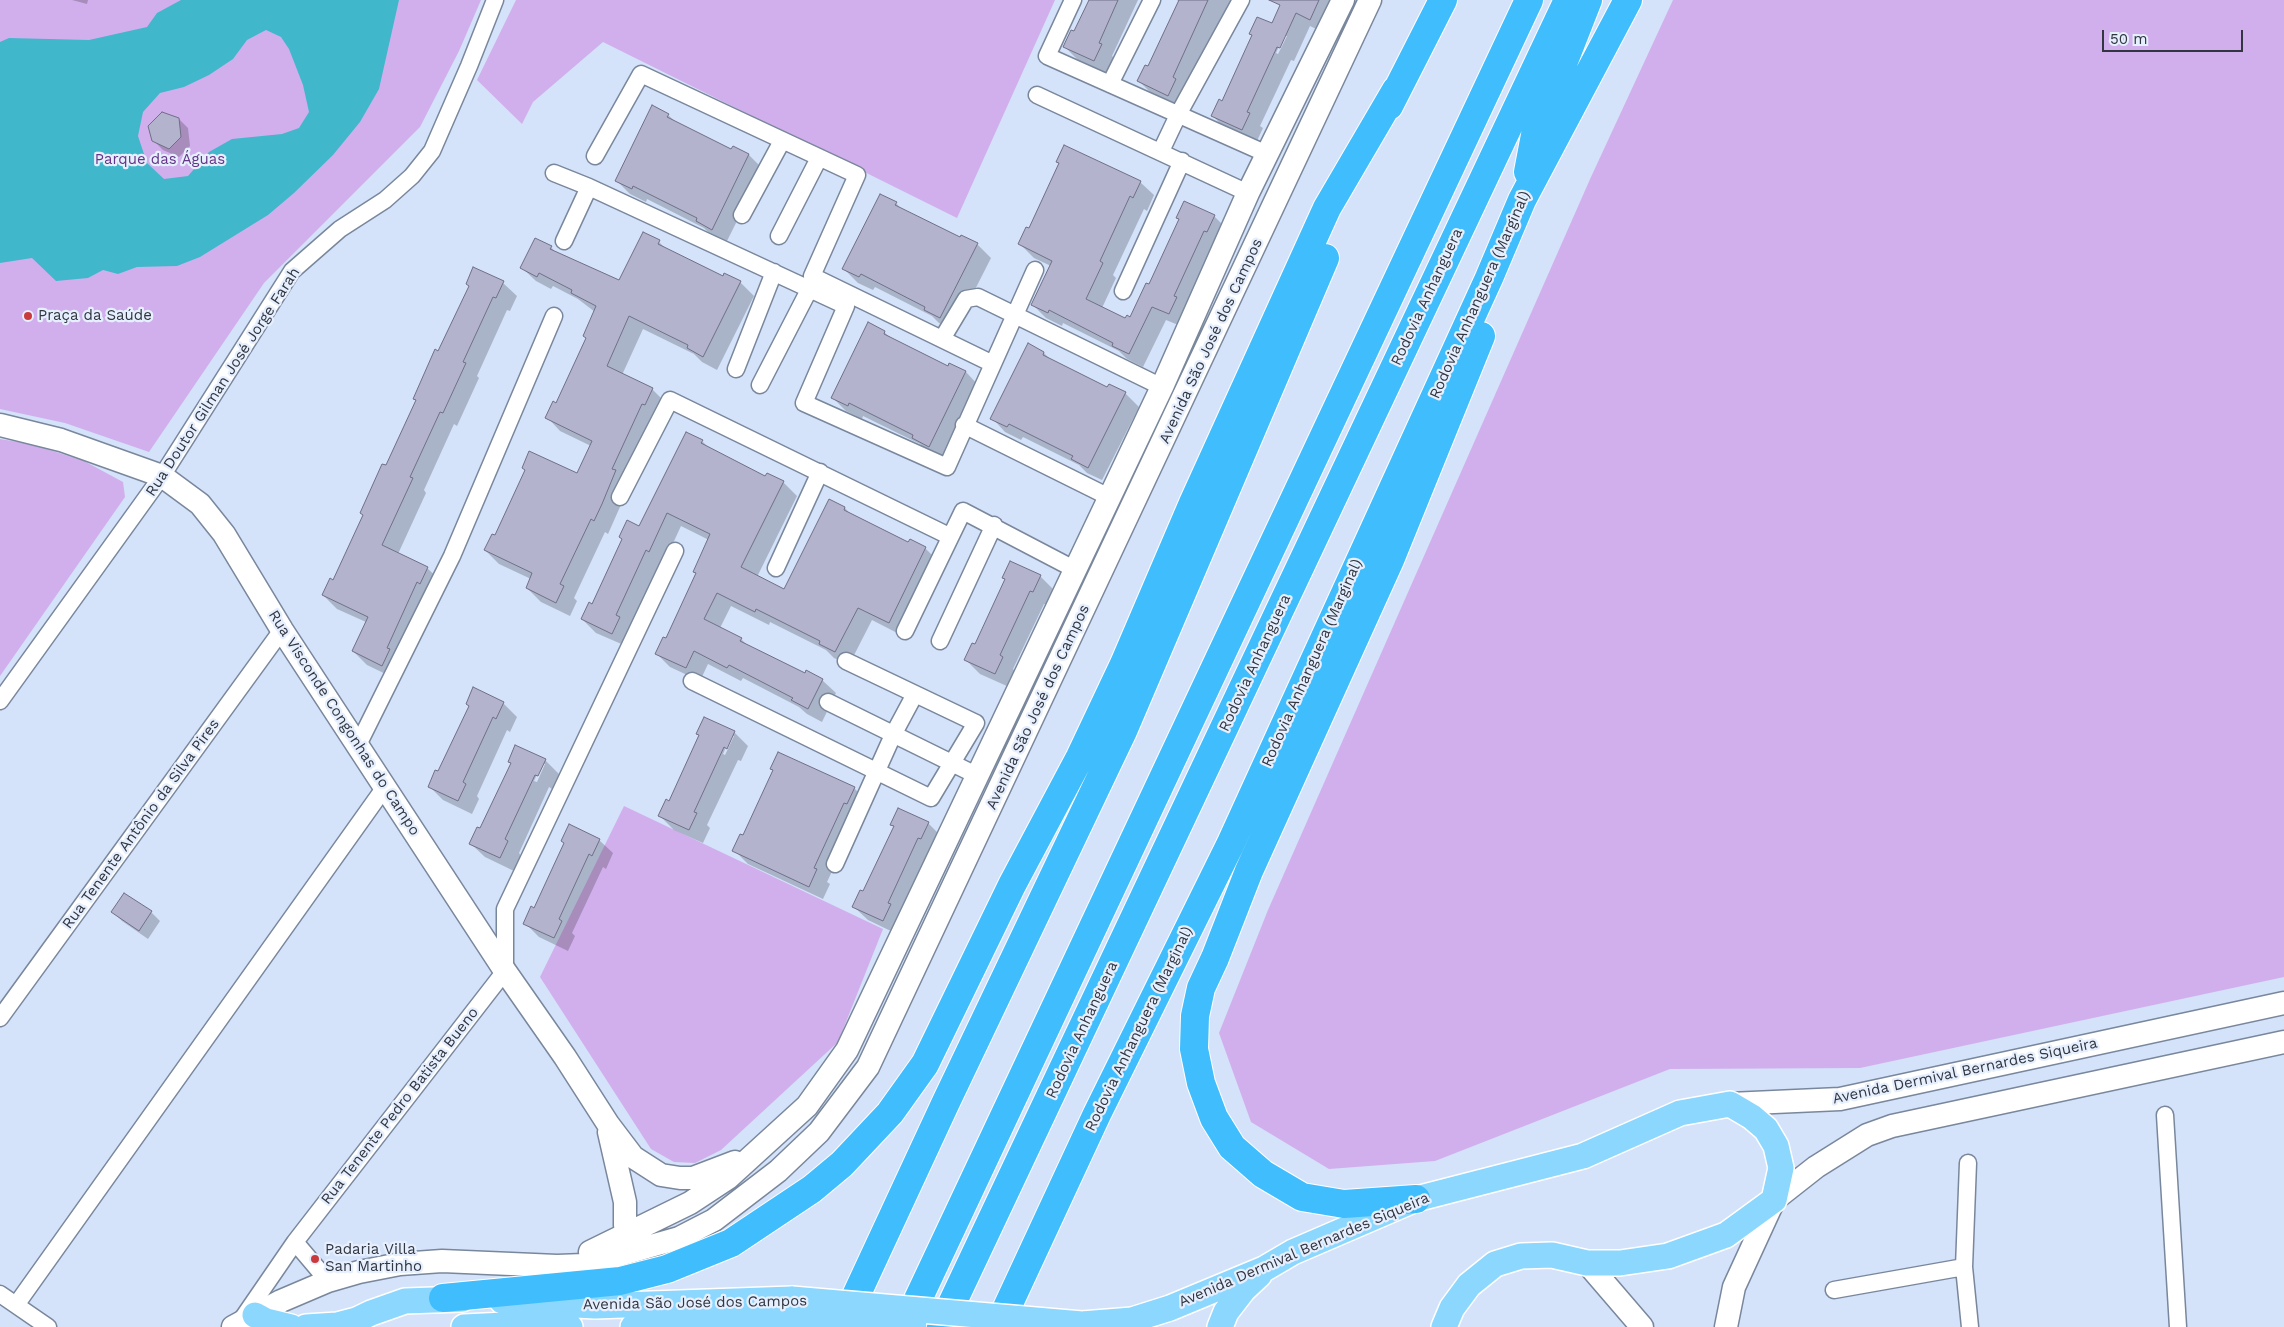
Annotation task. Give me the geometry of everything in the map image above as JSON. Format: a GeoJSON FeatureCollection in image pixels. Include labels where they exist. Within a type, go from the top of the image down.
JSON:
{"type":"FeatureCollection","features":[{"type":"Feature","properties":{"kind":"highway"},"geometry":{"type":"LineString","coordinates":[[442,1298],[620,1281],[667,1268],[731,1243],[812,1189],[842,1164],[890,1113],[925,1064],[1012,885],[1080,757],[1124,664],[1193,503],[1327,208],[1396,90],[1443,0]]}},
{"type":"Feature","properties":{"kind":"highway"},"geometry":{"type":"LineString","coordinates":[[905,1327],[1529,0]]}},
{"type":"Feature","properties":{"kind":"highway","name":"Rodovia Anhanguera"},"geometry":{"type":"LineString","coordinates":[[941,1327],[1568,0]]}},
{"type":"Feature","properties":{"kind":"highway"},"geometry":{"type":"LineString","coordinates":[[1522,200],[1535,135],[1588,0]]}},
{"type":"Feature","properties":{"kind":"highway","name":"Rodovia Anhanguera (Marginal)"},"geometry":{"type":"LineString","coordinates":[[998,1327],[1097,1114],[1230,845],[1489,278],[1522,200],[1628,0]]}},
{"type":"Feature","properties":{"kind":"highway"},"geometry":{"type":"LineString","coordinates":[[842,1327],[942,1111],[1123,731],[1396,90]]}},
{"type":"Feature","properties":{"kind":"highway"},"geometry":{"type":"LineString","coordinates":[[1416,1199],[1344,1204],[1302,1197],[1263,1174],[1232,1147],[1214,1118],[1201,1083],[1194,1049],[1195,1016],[1201,988],[1215,958],[1249,871],[1390,560],[1480,339],[1489,278]]}},
{"type":"Feature","properties":{"kind":"main road","name":"Avenida Dermival Bernardes Siqueira"},"geometry":{"type":"LineString","coordinates":[[1082,1324],[1132,1320],[1170,1308],[1264,1269],[1293,1252],[1416,1199],[1583,1156],[1680,1113],[1730,1104]]}},
{"type":"Feature","properties":{"kind":"main road"},"geometry":{"type":"LineString","coordinates":[[1444,1327],[1452,1308],[1469,1285],[1495,1264],[1521,1256],[1552,1255],[1587,1263],[1620,1263],[1668,1256],[1726,1235],[1774,1200],[1781,1168],[1776,1146],[1766,1129],[1730,1104]]}},
{"type":"Feature","properties":{"kind":"main road"},"geometry":{"type":"LineString","coordinates":[[1220,1327],[1226,1312],[1264,1269]]}},
{"type":"Feature","properties":{"kind":"main road","name":"Avenida São José dos Campos"},"geometry":{"type":"LineString","coordinates":[[306,1327],[349,1324],[405,1301],[442,1298],[595,1306],[790,1308],[1082,1324]]}},
{"type":"Feature","properties":{"kind":"main road","name":"Avenida São José dos Campos"},"geometry":{"type":"LineString","coordinates":[[633,1327],[748,1316],[790,1308],[914,1327]]}},
{"type":"Feature","properties":{"kind":"main road"},"geometry":{"type":"LineString","coordinates":[[242,1322],[266,1321],[291,1327]]}},
{"type":"Feature","properties":{"kind":"main road","name":"Avenida São José dos Campos"},"geometry":{"type":"LineString","coordinates":[[464,1327],[570,1327]]}},
{"type":"Feature","properties":{"kind":"street","name":"Rua Doutor Gilman José Jorge Farah"},"geometry":{"type":"LineString","coordinates":[[0,701],[162,476],[292,271],[313,250],[340,229],[385,200],[412,176],[432,151],[495,0]]}},
{"type":"Feature","properties":{"kind":"street"},"geometry":{"type":"LineString","coordinates":[[1073,0],[1047,56],[1267,154]]}},
{"type":"Feature","properties":{"kind":"street"},"geometry":{"type":"LineString","coordinates":[[1110,84],[1152,0]]}},
{"type":"Feature","properties":{"kind":"street"},"geometry":{"type":"LineString","coordinates":[[1161,151],[1178,113],[1241,0]]}},
{"type":"Feature","properties":{"kind":"street","name":"Avenida São José dos Campos"},"geometry":{"type":"LineString","coordinates":[[631,1244],[728,1178],[807,1106],[847,1050],[1162,387],[1248,192],[1343,0]]}},
{"type":"Feature","properties":{"kind":"street","name":"Avenida São José dos Campos"},"geometry":{"type":"LineString","coordinates":[[242,1322],[328,1281],[367,1270],[442,1261],[557,1266],[631,1244],[679,1238],[714,1220],[778,1171],[819,1132],[868,1067],[1370,0]]}},
{"type":"Feature","properties":{"kind":"street"},"geometry":{"type":"LineString","coordinates":[[595,156],[641,74],[858,175],[812,276],[993,364]]}},
{"type":"Feature","properties":{"kind":"street"},"geometry":{"type":"LineString","coordinates":[[1037,95],[1248,192]]}},
{"type":"Feature","properties":{"kind":"street"},"geometry":{"type":"LineString","coordinates":[[742,215],[782,141]]}},
{"type":"Feature","properties":{"kind":"street"},"geometry":{"type":"LineString","coordinates":[[778,236],[820,158]]}},
{"type":"Feature","properties":{"kind":"street"},"geometry":{"type":"LineString","coordinates":[[1123,291],[1182,161]]}},
{"type":"Feature","properties":{"kind":"street"},"geometry":{"type":"LineString","coordinates":[[554,173],[589,186],[846,306],[804,404],[947,467],[1035,270]]}},
{"type":"Feature","properties":{"kind":"street"},"geometry":{"type":"LineString","coordinates":[[564,240],[589,186]]}},
{"type":"Feature","properties":{"kind":"street"},"geometry":{"type":"LineString","coordinates":[[736,369],[774,272]]}},
{"type":"Feature","properties":{"kind":"street"},"geometry":{"type":"LineString","coordinates":[[760,385],[810,288]]}},
{"type":"Feature","properties":{"kind":"street"},"geometry":{"type":"LineString","coordinates":[[942,339],[966,299],[972,296],[978,297],[1162,387]]}},
{"type":"Feature","properties":{"kind":"street"},"geometry":{"type":"LineString","coordinates":[[358,745],[452,556],[554,316]]}},
{"type":"Feature","properties":{"kind":"street"},"geometry":{"type":"LineString","coordinates":[[620,497],[670,400],[950,536]]}},
{"type":"Feature","properties":{"kind":"street","name":"Rua Visconde Congonhas do Campo"},"geometry":{"type":"LineString","coordinates":[[0,425],[61,440],[162,476],[200,504],[224,534],[282,630],[505,971],[565,1057],[608,1124],[633,1157],[662,1174],[680,1178],[699,1176],[758,1151]]}},
{"type":"Feature","properties":{"kind":"street"},"geometry":{"type":"LineString","coordinates":[[964,426],[1109,497]]}},
{"type":"Feature","properties":{"kind":"street"},"geometry":{"type":"LineString","coordinates":[[776,568],[820,472]]}},
{"type":"Feature","properties":{"kind":"street"},"geometry":{"type":"LineString","coordinates":[[905,631],[963,511],[994,525],[1074,569]]}},
{"type":"Feature","properties":{"kind":"street"},"geometry":{"type":"LineString","coordinates":[[940,641],[994,525]]}},
{"type":"Feature","properties":{"kind":"street"},"geometry":{"type":"LineString","coordinates":[[505,971],[505,909],[675,551]]}},
{"type":"Feature","properties":{"kind":"street","name":"Rua Tenente Antônio da Silva Pires"},"geometry":{"type":"LineString","coordinates":[[0,1018],[282,630]]}},
{"type":"Feature","properties":{"kind":"street"},"geometry":{"type":"LineString","coordinates":[[692,681],[932,798],[976,723],[846,661]]}},
{"type":"Feature","properties":{"kind":"street"},"geometry":{"type":"LineString","coordinates":[[835,864],[893,735],[914,694]]}},
{"type":"Feature","properties":{"kind":"street"},"geometry":{"type":"LineString","coordinates":[[828,702],[976,775]]}},
{"type":"Feature","properties":{"kind":"street"},"geometry":{"type":"LineString","coordinates":[[16,1305],[384,787]]}},
{"type":"Feature","properties":{"kind":"street","name":"Rua Tenente Pedro Batista Bueno"},"geometry":{"type":"LineString","coordinates":[[242,1322],[295,1242],[505,971]]}},
{"type":"Feature","properties":{"kind":"street","name":"Avenida Dermival Bernardes Siqueira"},"geometry":{"type":"LineString","coordinates":[[1730,1104],[1840,1099],[2284,1003]]}},
{"type":"Feature","properties":{"kind":"street"},"geometry":{"type":"LineString","coordinates":[[1726,1327],[1734,1287],[1774,1200],[1846,1146],[1867,1135],[1892,1126],[2284,1042]]}},
{"type":"Feature","properties":{"kind":"street"},"geometry":{"type":"LineString","coordinates":[[2165,1115],[2178,1327]]}},
{"type":"Feature","properties":{"kind":"street","name":"Rua Visconde Congonhas do Campo"},"geometry":{"type":"LineString","coordinates":[[608,1124],[631,1244]]}},
{"type":"Feature","properties":{"kind":"street"},"geometry":{"type":"LineString","coordinates":[[1968,1162],[1964,1267],[1970,1327]]}},
{"type":"Feature","properties":{"kind":"street"},"geometry":{"type":"LineString","coordinates":[[295,1242],[328,1281]]}},
{"type":"Feature","properties":{"kind":"street"},"geometry":{"type":"LineString","coordinates":[[1587,1263],[1642,1327]]}},
{"type":"Feature","properties":{"kind":"street"},"geometry":{"type":"LineString","coordinates":[[1834,1290],[1964,1267]]}},
{"type":"Feature","properties":{"kind":"street"},"geometry":{"type":"LineString","coordinates":[[0,1294],[48,1327]]}},
{"type":"Feature","properties":{"kind":"green space","name":"Parque das Águas"},"geometry":{"type":"Polygon","coordinates":[[[0,0],[481,0],[459,51],[420,127],[264,283],[149,452],[65,423],[0,409],[0,0]]]}},
{"type":"Feature","properties":{"kind":"green space"},"geometry":{"type":"Polygon","coordinates":[[[516,0],[1055,0],[957,218],[603,42],[533,102],[522,124],[477,80],[516,0]]]}},
{"type":"Feature","properties":{"kind":"green space"},"geometry":{"type":"Polygon","coordinates":[[[1673,0],[2284,0],[2284,977],[1860,1068],[1670,1069],[1435,1161],[1329,1169],[1251,1122],[1219,1033],[1268,910],[1591,177],[1673,0]]]}},
{"type":"Feature","properties":{"kind":"green space"},"geometry":{"type":"Polygon","coordinates":[[[0,439],[31,444],[84,461],[123,482],[125,497],[0,676],[0,439]]]}},
{"type":"Feature","properties":{"kind":"green space"},"geometry":{"type":"Polygon","coordinates":[[[624,806],[883,929],[838,1042],[721,1150],[695,1163],[674,1162],[651,1149],[540,977],[624,806]]]}},
{"type":"Feature","properties":{"kind":"water"},"geometry":{"type":"Polygon","coordinates":[[[181,0],[399,0],[379,89],[360,122],[333,155],[268,215],[200,257],[177,266],[137,267],[118,274],[103,270],[88,278],[56,281],[32,258],[0,263],[0,42],[9,38],[89,40],[147,27],[157,13],[181,0]],[[266,30],[247,40],[233,59],[209,75],[184,87],[160,93],[143,112],[138,136],[147,163],[164,179],[188,176],[209,152],[232,139],[282,134],[299,128],[309,112],[303,85],[289,49],[281,37],[266,30]]]}},
{"type":"Feature","properties":{"kind":"building"},"geometry":{"type":"Polygon","coordinates":[[[1089,0],[1118,0],[1099,43],[1102,44],[1094,61],[1063,47],[1071,30],[1074,31],[1089,0]]]}},
{"type":"Feature","properties":{"kind":"building"},"geometry":{"type":"Polygon","coordinates":[[[1179,0],[1208,0],[1173,77],[1176,79],[1168,96],[1137,81],[1145,65],[1148,66],[1179,0]]]}},
{"type":"Feature","properties":{"kind":"building"},"geometry":{"type":"Polygon","coordinates":[[[1269,0],[1319,0],[1310,20],[1296,13],[1280,48],[1277,47],[1247,112],[1250,113],[1242,130],[1211,116],[1219,99],[1222,101],[1252,35],[1249,34],[1257,17],[1272,23],[1280,5],[1269,0]]]}},
{"type":"Feature","properties":{"kind":"building"},"geometry":{"type":"Polygon","coordinates":[[[652,105],[669,114],[667,117],[731,149],[733,146],[749,154],[712,230],[696,221],[697,218],[633,186],[632,189],[615,181],[652,105]]]}},
{"type":"Feature","properties":{"kind":"building"},"geometry":{"type":"Polygon","coordinates":[[[162,112],[179,118],[181,137],[169,149],[152,141],[148,126],[162,112]]]}},
{"type":"Feature","properties":{"kind":"building"},"geometry":{"type":"Polygon","coordinates":[[[1064,145],[1141,181],[1133,198],[1130,196],[1100,261],[1103,263],[1086,299],[1125,318],[1127,315],[1130,317],[1146,283],[1149,284],[1179,219],[1176,218],[1184,201],[1215,215],[1207,232],[1204,231],[1174,296],[1177,297],[1169,314],[1152,307],[1129,354],[1112,346],[1113,343],[1049,310],[1048,313],[1031,305],[1052,261],[1018,244],[1026,227],[1029,228],[1059,163],[1056,162],[1064,145]]]}},
{"type":"Feature","properties":{"kind":"building"},"geometry":{"type":"Polygon","coordinates":[[[880,194],[897,202],[895,205],[960,237],[961,235],[978,243],[940,318],[924,310],[925,307],[861,274],[859,277],[842,269],[880,194]]]}},
{"type":"Feature","properties":{"kind":"building"},"geometry":{"type":"Polygon","coordinates":[[[643,232],[660,240],[658,244],[723,276],[724,273],[741,281],[703,357],[687,348],[688,345],[629,316],[607,366],[653,388],[645,405],[642,404],[612,469],[616,470],[594,521],[591,519],[560,584],[564,586],[556,603],[526,588],[532,573],[484,550],[492,534],[495,535],[525,470],[522,468],[529,451],[577,473],[592,441],[545,418],[553,401],[556,403],[586,338],[583,336],[596,306],[571,293],[572,290],[539,273],[537,277],[520,268],[535,238],[552,246],[550,249],[619,280],[643,232]]]}},
{"type":"Feature","properties":{"kind":"building"},"geometry":{"type":"Polygon","coordinates":[[[473,267],[504,281],[496,298],[493,297],[463,362],[466,363],[443,413],[440,412],[410,477],[413,478],[382,545],[428,567],[420,584],[417,582],[387,648],[390,649],[382,666],[352,651],[368,617],[322,595],[330,578],[333,580],[363,515],[360,513],[382,464],[386,465],[416,400],[413,399],[435,349],[438,351],[469,286],[466,284],[473,267]]]}},
{"type":"Feature","properties":{"kind":"building"},"geometry":{"type":"Polygon","coordinates":[[[868,322],[885,331],[884,334],[948,366],[949,363],[966,371],[929,447],[912,438],[913,435],[849,403],[848,406],[831,398],[868,322]]]}},
{"type":"Feature","properties":{"kind":"building"},"geometry":{"type":"Polygon","coordinates":[[[1028,343],[1044,352],[1043,355],[1107,387],[1109,384],[1126,392],[1088,468],[1071,459],[1073,456],[1009,424],[1007,427],[990,419],[1028,343]]]}},
{"type":"Feature","properties":{"kind":"building"},"geometry":{"type":"Polygon","coordinates":[[[686,432],[703,440],[701,443],[765,476],[767,473],[784,481],[741,567],[784,589],[829,499],[845,507],[844,510],[908,542],[910,539],[926,547],[889,623],[858,608],[835,652],[819,644],[820,641],[756,609],[755,612],[717,593],[704,619],[742,638],[740,641],[805,673],[806,670],[823,679],[808,709],[791,700],[793,698],[729,665],[727,668],[694,651],[686,668],[655,654],[663,637],[666,638],[696,573],[693,572],[710,534],[667,513],[649,552],[646,550],[616,615],[620,617],[612,634],[581,619],[589,602],[592,604],[622,539],[619,537],[627,520],[639,526],[686,432]]]}},
{"type":"Feature","properties":{"kind":"building"},"geometry":{"type":"Polygon","coordinates":[[[1010,561],[1041,575],[1033,592],[1030,591],[1000,655],[1003,657],[995,674],[964,660],[972,643],[975,644],[1005,579],[1002,578],[1010,561]]]}},
{"type":"Feature","properties":{"kind":"building"},"geometry":{"type":"Polygon","coordinates":[[[473,687],[504,702],[496,719],[493,717],[463,782],[466,784],[458,801],[428,787],[435,770],[438,771],[469,706],[466,704],[473,687]]]}},
{"type":"Feature","properties":{"kind":"building"},"geometry":{"type":"Polygon","coordinates":[[[704,717],[735,731],[727,749],[724,747],[694,812],[697,813],[689,830],[658,816],[666,799],[669,801],[699,735],[696,734],[704,717]]]}},
{"type":"Feature","properties":{"kind":"building"},"geometry":{"type":"Polygon","coordinates":[[[515,745],[546,759],[538,776],[535,775],[505,839],[508,841],[500,858],[469,844],[477,827],[480,828],[511,763],[508,762],[515,745]]]}},
{"type":"Feature","properties":{"kind":"building"},"geometry":{"type":"Polygon","coordinates":[[[778,752],[855,787],[847,804],[844,803],[814,868],[817,869],[809,887],[732,851],[740,834],[743,835],[773,770],[770,769],[778,752]]]}},
{"type":"Feature","properties":{"kind":"building"},"geometry":{"type":"Polygon","coordinates":[[[898,808],[929,822],[921,839],[918,838],[888,903],[891,904],[883,921],[852,907],[860,890],[863,891],[894,826],[890,825],[898,808]]]}},
{"type":"Feature","properties":{"kind":"building"},"geometry":{"type":"Polygon","coordinates":[[[569,824],[600,839],[592,856],[589,854],[559,919],[562,921],[554,938],[523,924],[531,906],[534,908],[564,843],[561,841],[569,824]]]}},
{"type":"Feature","properties":{"kind":"building"},"geometry":{"type":"Polygon","coordinates":[[[124,893],[152,911],[139,931],[111,912],[124,893]]]}},
{"type":"Feature","properties":{"kind":"place","name":"Praça da Saúde"},"geometry":{"type":"Point","coordinates":[28,316]}},
{"type":"Feature","properties":{"kind":"place","name":"Padaria Villa San Martinho"},"geometry":{"type":"Point","coordinates":[315,1259]}}]}
